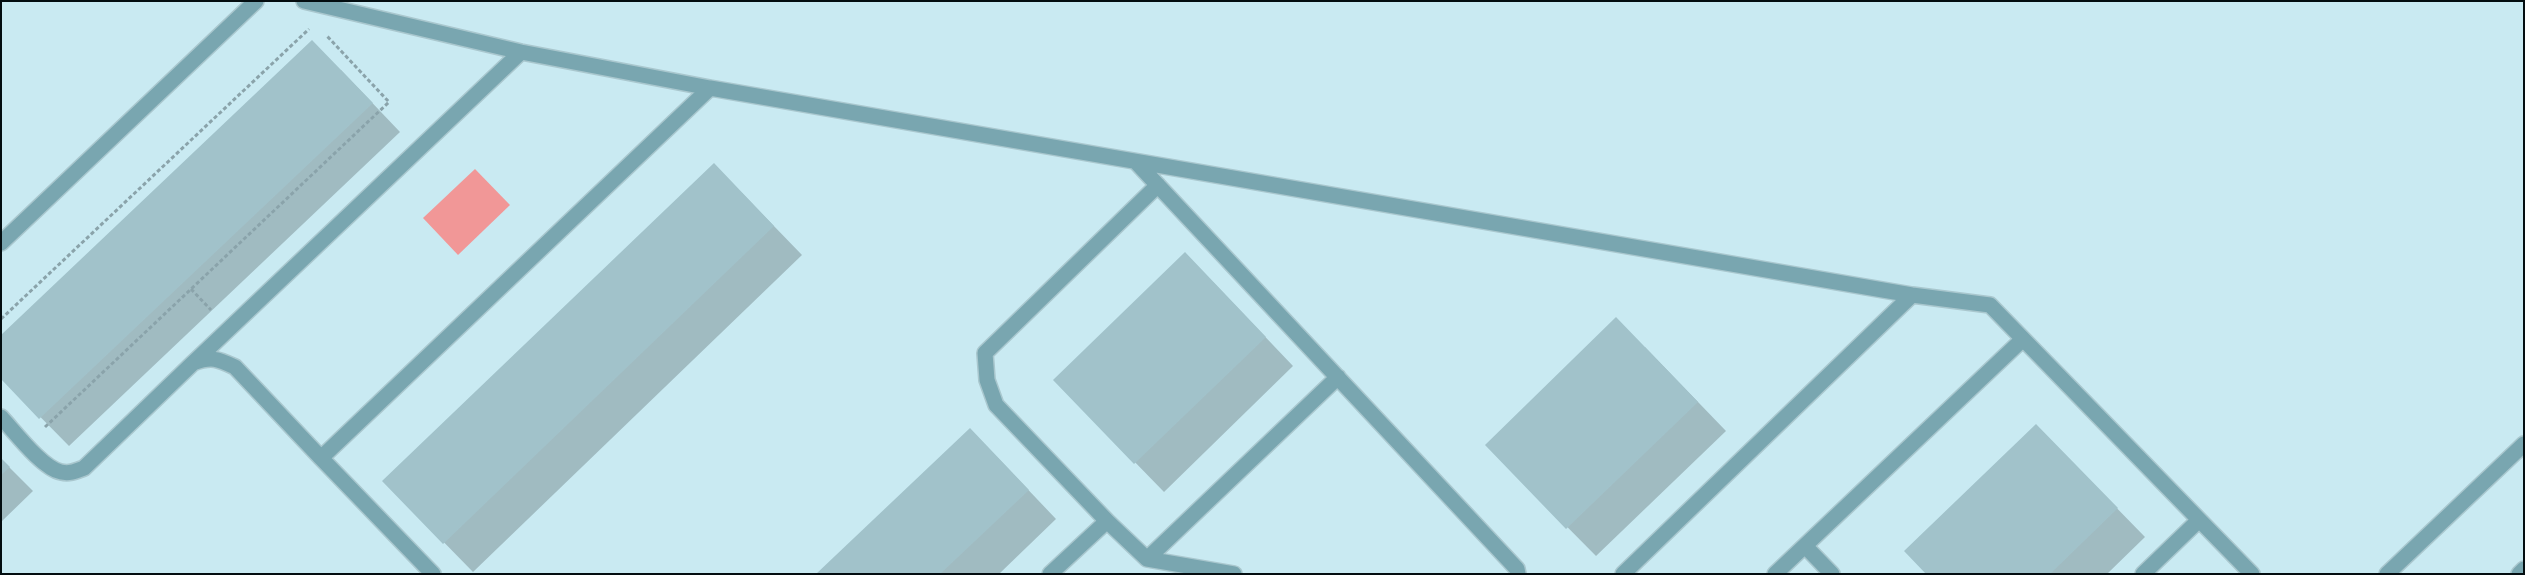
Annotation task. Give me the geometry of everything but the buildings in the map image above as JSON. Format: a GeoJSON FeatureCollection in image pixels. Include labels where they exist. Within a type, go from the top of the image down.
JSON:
{"type":"FeatureCollection","features":[{"type":"Feature","properties":{"kind":"lane"},"geometry":{"type":"LineString","coordinates":[[1,242],[256,1]]}},
{"type":"Feature","properties":{"kind":"lane"},"geometry":{"type":"LineString","coordinates":[[304,1],[521,52],[710,88],[1912,295],[1990,305],[2252,574]]}},
{"type":"Feature","properties":{"kind":"lane"},"geometry":{"type":"LineString","coordinates":[[1,417],[48,467],[61,472],[72,473],[84,468],[521,52]]}},
{"type":"Feature","properties":{"kind":"lane"},"geometry":{"type":"LineString","coordinates":[[321,458],[710,88]]}},
{"type":"Feature","properties":{"kind":"lane"},"geometry":{"type":"LineString","coordinates":[[1137,163],[1517,569],[1518,574]]}},
{"type":"Feature","properties":{"kind":"lane"},"geometry":{"type":"LineString","coordinates":[[1158,185],[986,352],[987,380],[996,405],[1107,521],[1147,559],[1234,574]]}},
{"type":"Feature","properties":{"kind":"lane"},"geometry":{"type":"LineString","coordinates":[[1623,574],[1912,295]]}},
{"type":"Feature","properties":{"kind":"lane"},"geometry":{"type":"LineString","coordinates":[[1776,574],[2023,339]]}},
{"type":"Feature","properties":{"kind":"lane"},"geometry":{"type":"LineString","coordinates":[[194,364],[206,358],[235,367],[433,574]]}},
{"type":"Feature","properties":{"kind":"lane"},"geometry":{"type":"LineString","coordinates":[[1147,559],[1338,377]]}},
{"type":"Feature","properties":{"kind":"lane"},"geometry":{"type":"LineString","coordinates":[[2387,574],[2524,444]]}},
{"type":"Feature","properties":{"kind":"lane"},"geometry":{"type":"LineString","coordinates":[[2143,574],[2199,520]]}},
{"type":"Feature","properties":{"kind":"lane"},"geometry":{"type":"LineString","coordinates":[[1050,574],[1107,521]]}},
{"type":"Feature","properties":{"kind":"lane"},"geometry":{"type":"LineString","coordinates":[[1805,546],[1832,574]]}},
{"type":"Feature","properties":{"kind":"lane"},"geometry":{"type":"LineString","coordinates":[[2519,574],[2524,569]]}},
{"type":"Feature","properties":{"kind":"path"},"geometry":{"type":"LineString","coordinates":[[1,319],[315,23]]}},
{"type":"Feature","properties":{"kind":"path"},"geometry":{"type":"LineString","coordinates":[[41,431],[389,102],[322,30]]}},
{"type":"Feature","properties":{"kind":"shaded area"},"geometry":{"type":"Polygon","coordinates":[[[475,169],[510,205],[458,255],[423,218],[475,169]]]}}]}
